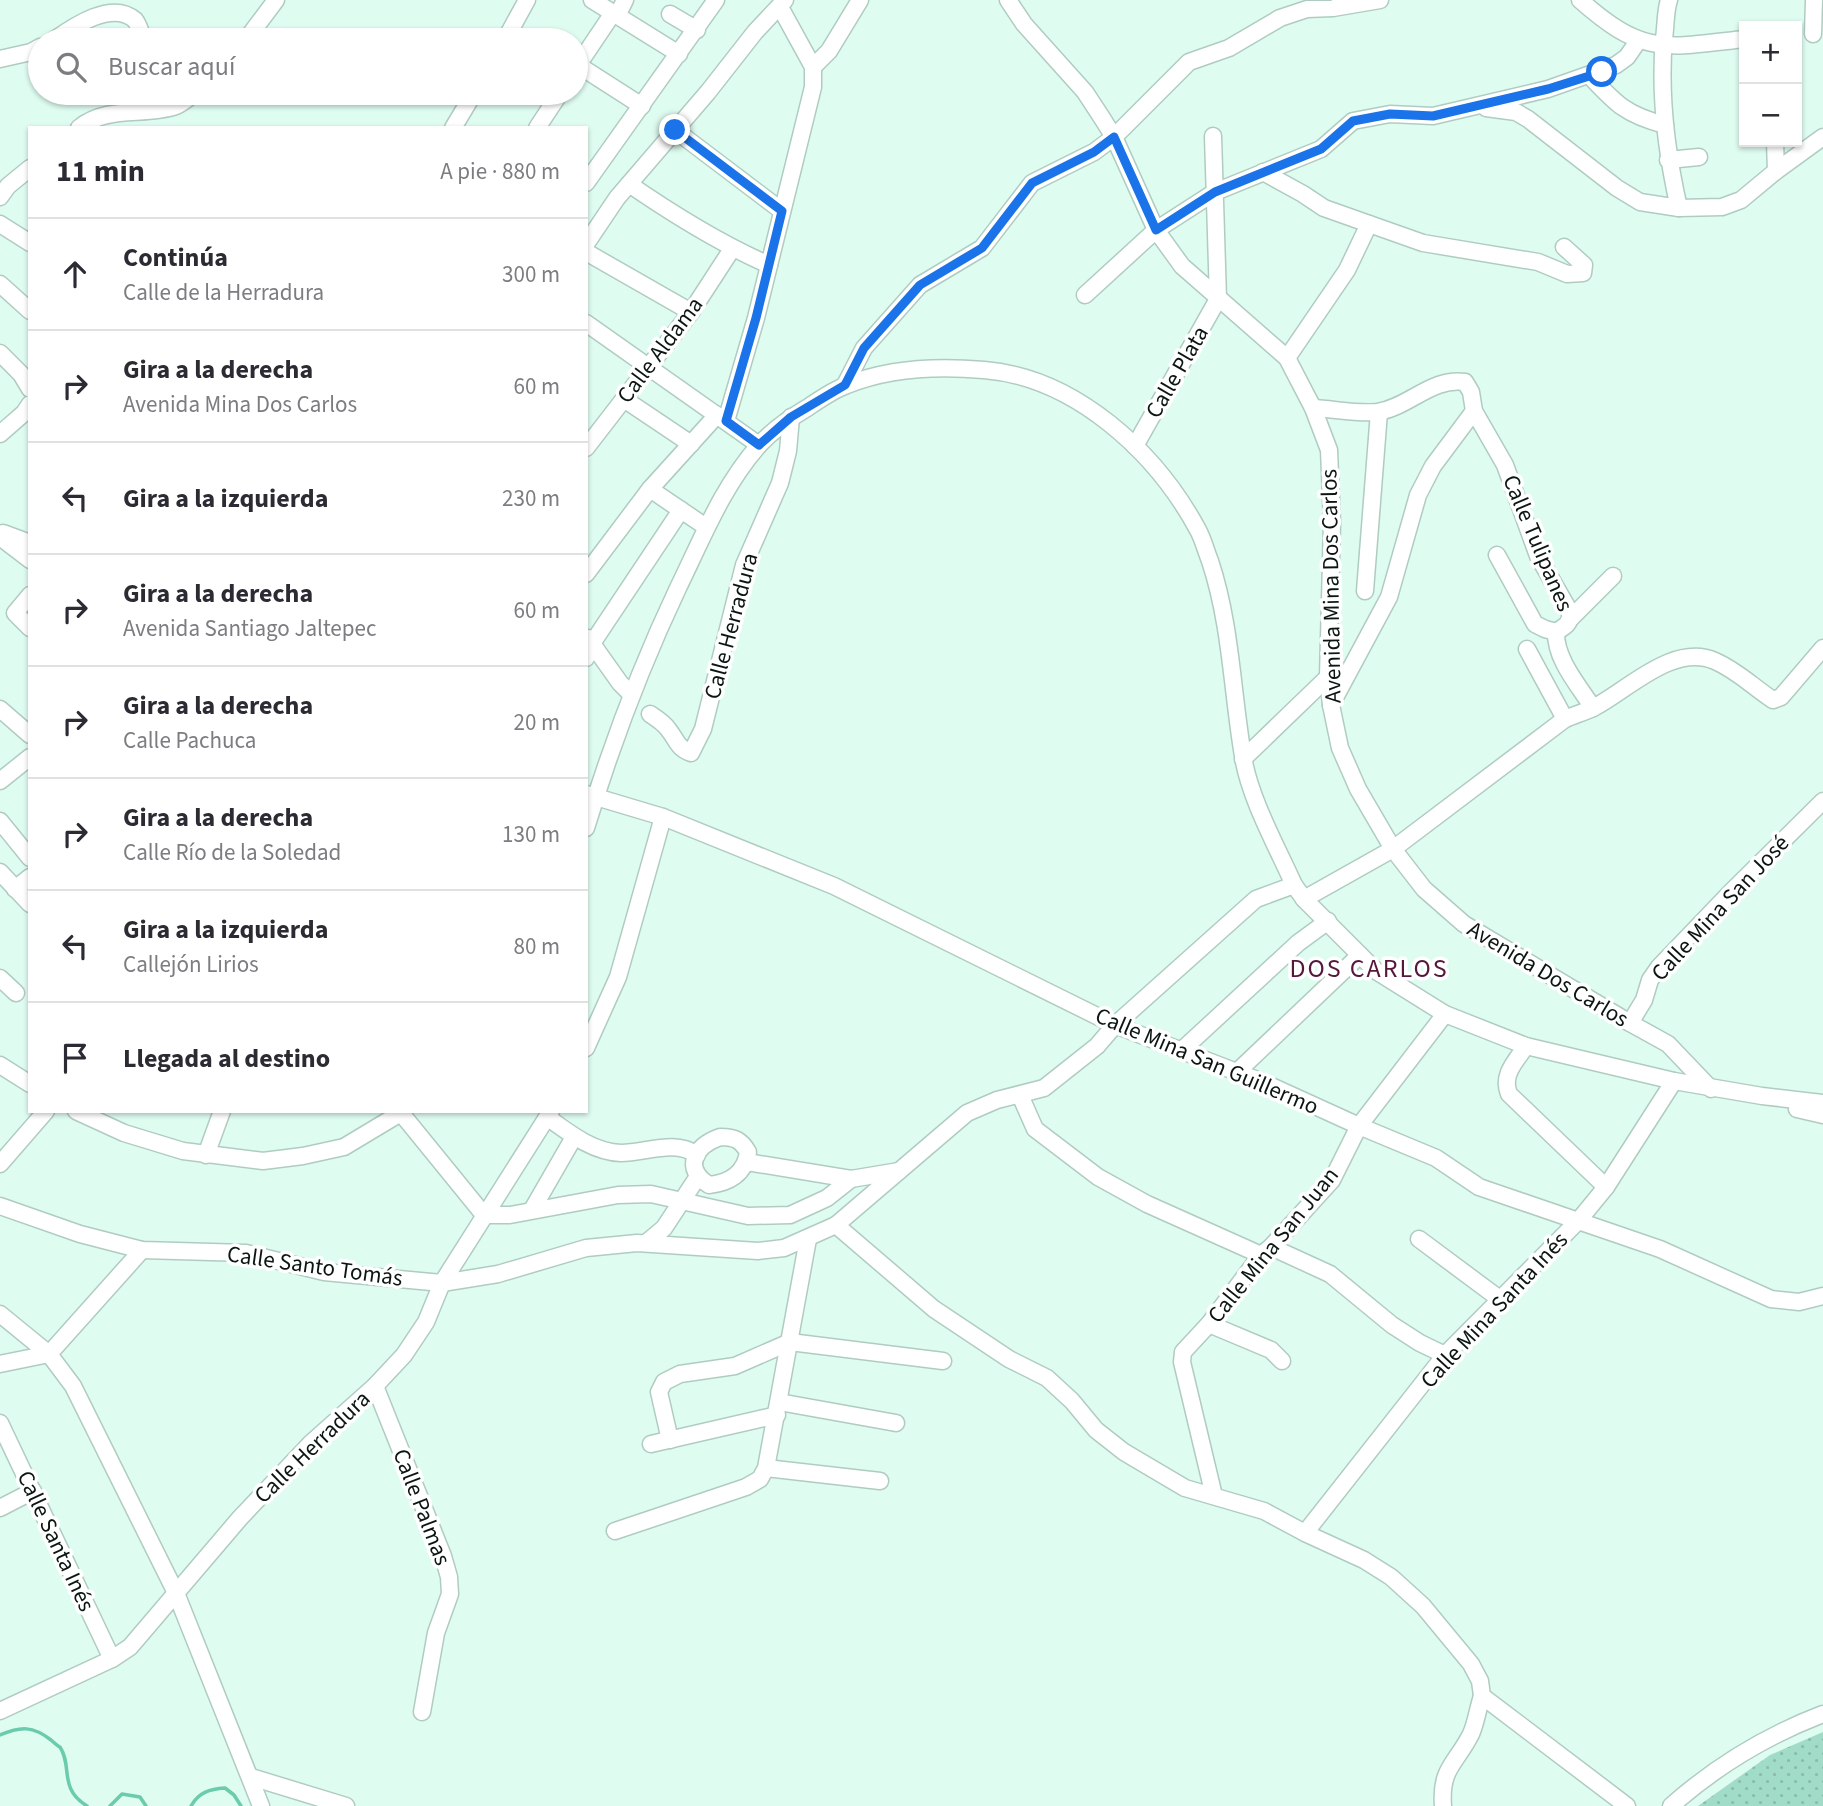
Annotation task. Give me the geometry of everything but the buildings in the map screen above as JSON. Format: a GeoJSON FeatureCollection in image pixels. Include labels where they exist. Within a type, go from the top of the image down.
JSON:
{"type":"FeatureCollection","features":[{"type":"Feature","properties":{"kind":"street"},"geometry":{"type":"LineString","coordinates":[[255,28],[276,0]]}},
{"type":"Feature","properties":{"kind":"street"},"geometry":{"type":"LineString","coordinates":[[514,28],[527,0]]}},
{"type":"Feature","properties":{"kind":"street"},"geometry":{"type":"LineString","coordinates":[[592,0],[680,54]]}},
{"type":"Feature","properties":{"kind":"street"},"geometry":{"type":"LineString","coordinates":[[588,52],[625,0]]}},
{"type":"Feature","properties":{"kind":"street"},"geometry":{"type":"LineString","coordinates":[[588,180],[716,0]]}},
{"type":"Feature","properties":{"kind":"street"},"geometry":{"type":"LineString","coordinates":[[813,67],[829,51],[860,0]]}},
{"type":"Feature","properties":{"kind":"street","name":"Avenida Mina Dos Carlos"},"geometry":{"type":"LineString","coordinates":[[1008,0],[1024,24],[1085,92],[1114,137],[1156,230],[1182,266],[1287,358],[1313,408],[1329,450],[1332,523],[1328,677],[1331,705],[1340,748],[1358,789],[1393,849]]}},
{"type":"Feature","properties":{"kind":"street"},"geometry":{"type":"LineString","coordinates":[[845,385],[864,348],[920,285],[982,248],[1032,183],[1094,152],[1114,137],[1189,62],[1229,48],[1280,18],[1307,9],[1333,8],[1380,0]]}},
{"type":"Feature","properties":{"kind":"street"},"geometry":{"type":"LineString","coordinates":[[1580,0],[1606,23],[1638,41],[1678,47],[1739,40]]}},
{"type":"Feature","properties":{"kind":"street"},"geometry":{"type":"LineString","coordinates":[[1669,0],[1664,46],[1665,125],[1668,160],[1679,208]]}},
{"type":"Feature","properties":{"kind":"street"},"geometry":{"type":"LineString","coordinates":[[1811,34],[1814,0]]}},
{"type":"Feature","properties":{"kind":"street"},"geometry":{"type":"LineString","coordinates":[[588,241],[629,184],[755,32],[783,4],[813,67],[813,87],[769,265],[722,418],[691,444],[650,489],[588,570]]}},
{"type":"Feature","properties":{"kind":"street"},"geometry":{"type":"LineString","coordinates":[[71,28],[105,8],[121,11],[135,19],[139,28]]}},
{"type":"Feature","properties":{"kind":"street"},"geometry":{"type":"LineString","coordinates":[[670,14],[697,30]]}},
{"type":"Feature","properties":{"kind":"street"},"geometry":{"type":"LineString","coordinates":[[1085,296],[1156,230],[1215,192],[1321,149],[1353,121],[1390,114],[1433,116],[1548,89],[1616,65],[1627,57],[1638,41]]}},
{"type":"Feature","properties":{"kind":"street"},"geometry":{"type":"LineString","coordinates":[[0,59],[28,53]]}},
{"type":"Feature","properties":{"kind":"street"},"geometry":{"type":"LineString","coordinates":[[588,74],[642,106]]}},
{"type":"Feature","properties":{"kind":"street"},"geometry":{"type":"LineString","coordinates":[[1589,75],[1625,111],[1665,125]]}},
{"type":"Feature","properties":{"kind":"street"},"geometry":{"type":"LineString","coordinates":[[81,126],[89,119],[143,105]]}},
{"type":"Feature","properties":{"kind":"street"},"geometry":{"type":"LineString","coordinates":[[454,126],[467,105]]}},
{"type":"Feature","properties":{"kind":"street"},"geometry":{"type":"LineString","coordinates":[[538,126],[552,105]]}},
{"type":"Feature","properties":{"kind":"street"},"geometry":{"type":"LineString","coordinates":[[1473,106],[1516,112],[1617,188],[1640,202],[1679,208],[1722,207],[1741,200],[1823,137]]}},
{"type":"Feature","properties":{"kind":"street"},"geometry":{"type":"LineString","coordinates":[[675,130],[782,211]]}},
{"type":"Feature","properties":{"kind":"street"},"geometry":{"type":"LineString","coordinates":[[1213,136],[1219,299]]}},
{"type":"Feature","properties":{"kind":"street"},"geometry":{"type":"LineString","coordinates":[[1775,147],[1776,172]]}},
{"type":"Feature","properties":{"kind":"street"},"geometry":{"type":"LineString","coordinates":[[1668,160],[1699,158]]}},
{"type":"Feature","properties":{"kind":"street"},"geometry":{"type":"LineString","coordinates":[[0,197],[28,170]]}},
{"type":"Feature","properties":{"kind":"street"},"geometry":{"type":"LineString","coordinates":[[1263,172],[1324,208],[1423,243],[1538,262],[1567,274],[1583,273],[1584,265],[1564,247]]}},
{"type":"Feature","properties":{"kind":"street"},"geometry":{"type":"LineString","coordinates":[[629,184],[682,221],[732,249],[769,265]]}},
{"type":"Feature","properties":{"kind":"street"},"geometry":{"type":"LineString","coordinates":[[0,215],[6,228],[28,242]]}},
{"type":"Feature","properties":{"kind":"street"},"geometry":{"type":"LineString","coordinates":[[1287,358],[1347,270],[1369,224]]}},
{"type":"Feature","properties":{"kind":"street","name":"Calle Aldama"},"geometry":{"type":"LineString","coordinates":[[588,445],[691,312],[732,249]]}},
{"type":"Feature","properties":{"kind":"street"},"geometry":{"type":"LineString","coordinates":[[588,253],[691,312]]}},
{"type":"Feature","properties":{"kind":"street"},"geometry":{"type":"LineString","coordinates":[[0,284],[28,309]]}},
{"type":"Feature","properties":{"kind":"street","name":"Calle Plata"},"geometry":{"type":"LineString","coordinates":[[1135,446],[1219,299]]}},
{"type":"Feature","properties":{"kind":"street"},"geometry":{"type":"LineString","coordinates":[[589,330],[649,367],[759,445]]}},
{"type":"Feature","properties":{"kind":"street"},"geometry":{"type":"LineString","coordinates":[[0,353],[26,368]]}},
{"type":"Feature","properties":{"kind":"street"},"geometry":{"type":"LineString","coordinates":[[588,815],[591,796],[631,694],[706,527],[730,485],[759,445],[791,417],[845,385],[893,373],[935,368],[999,371],[1032,379],[1070,397],[1111,424],[1135,446],[1171,490],[1200,532],[1222,601],[1243,759],[1252,788],[1294,885],[1304,899],[1376,971],[1445,1014],[1526,1046],[1674,1081],[1823,1103]]}},
{"type":"Feature","properties":{"kind":"street","name":"Calle Tulipanes"},"geometry":{"type":"LineString","coordinates":[[1379,412],[1399,405],[1421,391],[1457,381],[1465,382],[1471,392],[1474,411],[1492,438],[1505,465],[1538,556],[1566,605],[1571,618],[1567,626],[1556,632],[1555,643],[1593,708]]}},
{"type":"Feature","properties":{"kind":"street"},"geometry":{"type":"LineString","coordinates":[[624,399],[691,444]]}},
{"type":"Feature","properties":{"kind":"street"},"geometry":{"type":"LineString","coordinates":[[0,434],[28,407]]}},
{"type":"Feature","properties":{"kind":"street"},"geometry":{"type":"LineString","coordinates":[[1313,408],[1379,412],[1365,591]]}},
{"type":"Feature","properties":{"kind":"street"},"geometry":{"type":"LineString","coordinates":[[1331,705],[1389,597],[1418,495],[1428,475],[1474,411]]}},
{"type":"Feature","properties":{"kind":"street","name":"Calle Herradura"},"geometry":{"type":"LineString","coordinates":[[650,714],[669,730],[674,742],[691,753],[703,729],[744,565],[780,483],[788,451],[791,417]]}},
{"type":"Feature","properties":{"kind":"street"},"geometry":{"type":"LineString","coordinates":[[650,489],[706,527]]}},
{"type":"Feature","properties":{"kind":"street"},"geometry":{"type":"LineString","coordinates":[[631,694],[589,639],[681,510]]}},
{"type":"Feature","properties":{"kind":"street"},"geometry":{"type":"LineString","coordinates":[[0,534],[28,538]]}},
{"type":"Feature","properties":{"kind":"street"},"geometry":{"type":"LineString","coordinates":[[0,534],[28,558]]}},
{"type":"Feature","properties":{"kind":"street"},"geometry":{"type":"LineString","coordinates":[[1497,555],[1535,624],[1556,632]]}},
{"type":"Feature","properties":{"kind":"street"},"geometry":{"type":"LineString","coordinates":[[1571,618],[1613,576]]}},
{"type":"Feature","properties":{"kind":"street"},"geometry":{"type":"LineString","coordinates":[[28,597],[15,613],[28,626]]}},
{"type":"Feature","properties":{"kind":"street"},"geometry":{"type":"LineString","coordinates":[[1304,899],[1393,849],[1564,719],[1593,708],[1669,662],[1694,656],[1715,661],[1741,674],[1773,700],[1781,697],[1823,648]]}},
{"type":"Feature","properties":{"kind":"street"},"geometry":{"type":"LineString","coordinates":[[1527,649],[1564,719]]}},
{"type":"Feature","properties":{"kind":"street"},"geometry":{"type":"LineString","coordinates":[[1243,759],[1328,677]]}},
{"type":"Feature","properties":{"kind":"street"},"geometry":{"type":"LineString","coordinates":[[0,709],[28,734]]}},
{"type":"Feature","properties":{"kind":"street"},"geometry":{"type":"LineString","coordinates":[[0,780],[28,759]]}},
{"type":"Feature","properties":{"kind":"street","name":"Calle Mina San Guillermo"},"geometry":{"type":"LineString","coordinates":[[591,796],[663,817],[835,886],[1115,1025],[1260,1081],[1436,1158],[1479,1186],[1660,1248],[1771,1299],[1799,1302],[1823,1296]]}},
{"type":"Feature","properties":{"kind":"street","name":"Calle Mina San José"},"geometry":{"type":"LineString","coordinates":[[1630,1023],[1659,967],[1823,801]]}},
{"type":"Feature","properties":{"kind":"street"},"geometry":{"type":"LineString","coordinates":[[588,1044],[618,977],[663,817]]}},
{"type":"Feature","properties":{"kind":"street"},"geometry":{"type":"LineString","coordinates":[[0,821],[28,856]]}},
{"type":"Feature","properties":{"kind":"street","name":"Avenida Dos Carlos"},"geometry":{"type":"LineString","coordinates":[[1393,849],[1424,889],[1464,923],[1668,1044],[1711,1088]]}},
{"type":"Feature","properties":{"kind":"street"},"geometry":{"type":"LineString","coordinates":[[1,876],[28,902]]}},
{"type":"Feature","properties":{"kind":"street"},"geometry":{"type":"LineString","coordinates":[[15,889],[28,879]]}},
{"type":"Feature","properties":{"kind":"street","name":"Calle Santo Tomás"},"geometry":{"type":"LineString","coordinates":[[0,1206],[80,1234],[142,1250],[246,1253],[324,1272],[442,1283],[498,1274],[586,1248],[646,1243],[758,1251],[784,1248],[836,1224],[967,1113],[997,1100],[1044,1088],[1097,1046],[1115,1025],[1256,899],[1294,885]]}},
{"type":"Feature","properties":{"kind":"street"},"geometry":{"type":"LineString","coordinates":[[1181,1051],[1298,943],[1328,921]]}},
{"type":"Feature","properties":{"kind":"street"},"geometry":{"type":"LineString","coordinates":[[1237,1073],[1360,955]]}},
{"type":"Feature","properties":{"kind":"street"},"geometry":{"type":"LineString","coordinates":[[0,978],[16,993]]}},
{"type":"Feature","properties":{"kind":"street"},"geometry":{"type":"LineString","coordinates":[[588,1009],[602,1015]]}},
{"type":"Feature","properties":{"kind":"street","name":"Calle Mina San Juan"},"geometry":{"type":"LineString","coordinates":[[1214,1496],[1182,1362],[1183,1352],[1209,1324],[1266,1251],[1332,1180],[1359,1126],[1445,1014]]}},
{"type":"Feature","properties":{"kind":"street"},"geometry":{"type":"LineString","coordinates":[[1526,1046],[1509,1071],[1505,1084],[1508,1094],[1606,1187]]}},
{"type":"Feature","properties":{"kind":"street"},"geometry":{"type":"LineString","coordinates":[[0,1065],[28,1083]]}},
{"type":"Feature","properties":{"kind":"street","name":"Calle Mina Santa Inés"},"geometry":{"type":"LineString","coordinates":[[1305,1533],[1445,1355],[1578,1220],[1606,1187],[1674,1081]]}},
{"type":"Feature","properties":{"kind":"street"},"geometry":{"type":"LineString","coordinates":[[1020,1094],[1035,1129],[1098,1177],[1147,1204],[1330,1274],[1392,1325],[1445,1355]]}},
{"type":"Feature","properties":{"kind":"street"},"geometry":{"type":"LineString","coordinates":[[1762,1096],[1823,1115]]}},
{"type":"Feature","properties":{"kind":"street"},"geometry":{"type":"LineString","coordinates":[[0,1164],[44,1113]]}},
{"type":"Feature","properties":{"kind":"street"},"geometry":{"type":"LineString","coordinates":[[80,1113],[124,1133],[206,1155],[263,1161],[344,1147],[401,1113]]}},
{"type":"Feature","properties":{"kind":"street"},"geometry":{"type":"LineString","coordinates":[[206,1155],[221,1113]]}},
{"type":"Feature","properties":{"kind":"street"},"geometry":{"type":"LineString","coordinates":[[404,1113],[484,1215],[510,1215],[618,1195],[651,1194],[748,1216],[790,1215],[827,1198],[851,1179]]}},
{"type":"Feature","properties":{"kind":"street"},"geometry":{"type":"LineString","coordinates":[[549,1114],[574,1137],[605,1150],[622,1153],[662,1147],[689,1149],[697,1155]]}},
{"type":"Feature","properties":{"kind":"street","name":"Calle Herradura"},"geometry":{"type":"LineString","coordinates":[[0,1711],[112,1659],[130,1647],[240,1518],[311,1443],[375,1386],[404,1355],[426,1322],[442,1283],[549,1114]]}},
{"type":"Feature","properties":{"kind":"street"},"geometry":{"type":"LineString","coordinates":[[532,1210],[574,1137]]}},
{"type":"Feature","properties":{"kind":"street"},"geometry":{"type":"LineString","coordinates":[[720,1137],[732,1137],[741,1142],[748,1152],[747,1162],[734,1178],[719,1184],[709,1185],[696,1178],[692,1168],[697,1155],[709,1141],[720,1137]]}},
{"type":"Feature","properties":{"kind":"street"},"geometry":{"type":"LineString","coordinates":[[747,1162],[851,1179],[899,1171]]}},
{"type":"Feature","properties":{"kind":"street"},"geometry":{"type":"LineString","coordinates":[[646,1243],[664,1228],[696,1178]]}},
{"type":"Feature","properties":{"kind":"street"},"geometry":{"type":"LineString","coordinates":[[836,1224],[934,1309],[1009,1359],[1047,1378],[1072,1401],[1096,1430],[1124,1452],[1185,1488],[1264,1511],[1364,1560],[1391,1577],[1423,1606],[1471,1664],[1480,1681],[1482,1696],[1471,1734],[1450,1765],[1442,1783],[1443,1806]]}},
{"type":"Feature","properties":{"kind":"street"},"geometry":{"type":"LineString","coordinates":[[615,1531],[746,1487],[760,1479],[766,1468],[778,1409],[808,1239]]}},
{"type":"Feature","properties":{"kind":"street"},"geometry":{"type":"LineString","coordinates":[[1419,1239],[1501,1300]]}},
{"type":"Feature","properties":{"kind":"street"},"geometry":{"type":"LineString","coordinates":[[0,1364],[49,1354],[142,1250]]}},
{"type":"Feature","properties":{"kind":"street"},"geometry":{"type":"LineString","coordinates":[[0,1314],[49,1354],[73,1385],[176,1593],[261,1806]]}},
{"type":"Feature","properties":{"kind":"street"},"geometry":{"type":"LineString","coordinates":[[1209,1324],[1270,1350],[1282,1360]]}},
{"type":"Feature","properties":{"kind":"street"},"geometry":{"type":"LineString","coordinates":[[670,1440],[659,1392],[664,1382],[680,1374],[735,1366],[790,1342],[943,1361]]}},
{"type":"Feature","properties":{"kind":"street","name":"Calle Palmas"},"geometry":{"type":"LineString","coordinates":[[375,1386],[449,1577],[450,1594],[436,1633],[422,1712]]}},
{"type":"Feature","properties":{"kind":"street"},"geometry":{"type":"LineString","coordinates":[[651,1444],[778,1409],[897,1423]]}},
{"type":"Feature","properties":{"kind":"street","name":"Calle Santa Inés"},"geometry":{"type":"LineString","coordinates":[[0,1423],[112,1659]]}},
{"type":"Feature","properties":{"kind":"street"},"geometry":{"type":"LineString","coordinates":[[766,1468],[880,1481]]}},
{"type":"Feature","properties":{"kind":"street"},"geometry":{"type":"LineString","coordinates":[[0,1508],[33,1491]]}},
{"type":"Feature","properties":{"kind":"street"},"geometry":{"type":"LineString","coordinates":[[1482,1696],[1627,1806]]}},
{"type":"Feature","properties":{"kind":"street"},"geometry":{"type":"LineString","coordinates":[[1671,1806],[1689,1790],[1761,1742],[1823,1714]]}},
{"type":"Feature","properties":{"kind":"street"},"geometry":{"type":"LineString","coordinates":[[251,1777],[346,1806]]}},
{"type":"Feature","properties":{"kind":"green space"},"geometry":{"type":"Polygon","coordinates":[[[1823,1732],[1823,1806],[1698,1806],[1770,1755],[1823,1732]]]}},
{"type":"Feature","properties":{"kind":"waterway"},"geometry":{"type":"LineString","coordinates":[[0,1735],[27,1729],[45,1735],[60,1747],[72,1792],[87,1806]]}},
{"type":"Feature","properties":{"kind":"waterway"},"geometry":{"type":"LineString","coordinates":[[191,1806],[205,1792],[225,1788],[241,1806]]}},
{"type":"Feature","properties":{"kind":"waterway"},"geometry":{"type":"LineString","coordinates":[[110,1806],[122,1794],[140,1797],[146,1806]]}},
{"type":"Feature","properties":{"kind":"district","name":"DOS CARLOS"},"geometry":{"type":"Point","coordinates":[1369,968]}},
{"type":"Feature","properties":{"kind":"route"},"geometry":{"type":"LineString","coordinates":[[675,130],[782,211],[756,318],[726,421],[759,445],[791,417],[845,385],[864,348],[920,285],[982,248],[1032,183],[1094,152],[1114,137],[1156,230],[1215,192],[1321,149],[1353,121],[1390,114],[1433,116],[1548,89],[1602,72]]}}]}
